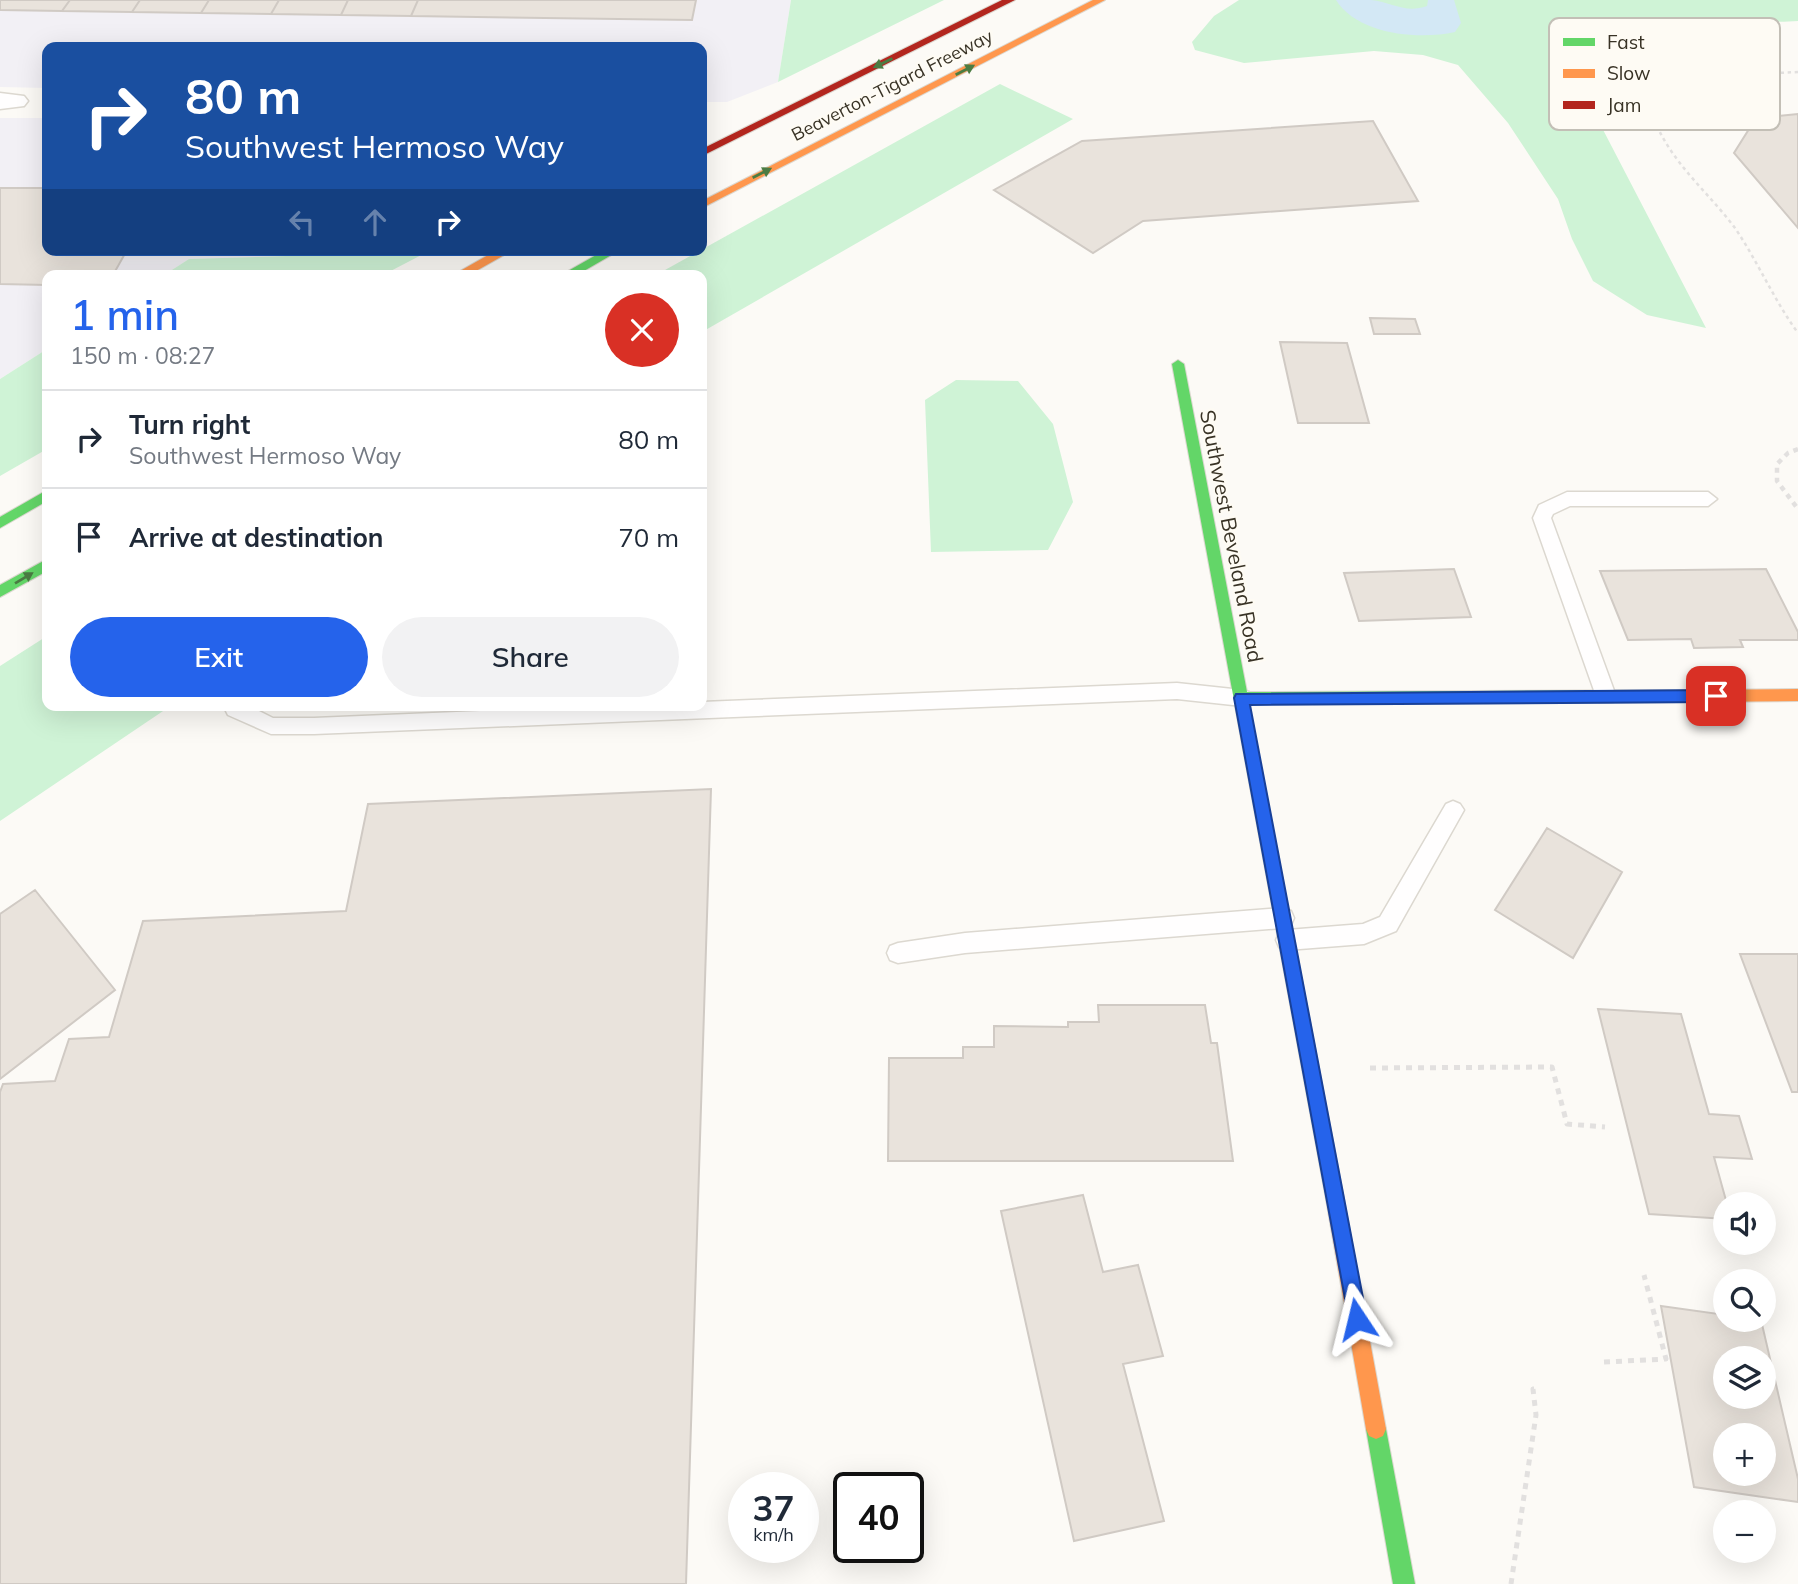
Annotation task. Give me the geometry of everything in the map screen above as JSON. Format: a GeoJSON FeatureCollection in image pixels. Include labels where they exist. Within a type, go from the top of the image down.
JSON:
{"type":"FeatureCollection","features":[{"type":"Feature","properties":{"kind":"main road","name":"Beaverton-Tigard Freeway"},"geometry":{"type":"LineString","coordinates":[[707,151],[1010,0]]}},
{"type":"Feature","properties":{"kind":"main road","name":"Beaverton-Tigard Freeway"},"geometry":{"type":"LineString","coordinates":[[707,202],[1100,0]]}},
{"type":"Feature","properties":{"kind":"main road"},"geometry":{"type":"LineString","coordinates":[[469,270],[495,256]]}},
{"type":"Feature","properties":{"kind":"main road"},"geometry":{"type":"LineString","coordinates":[[576,270],[603,256]]}},
{"type":"Feature","properties":{"kind":"main road","name":"Southwest Beveland Road"},"geometry":{"type":"LineString","coordinates":[[1178,363],[1285,929],[1404,1584]]}},
{"type":"Feature","properties":{"kind":"main road"},"geometry":{"type":"LineString","coordinates":[[0,523],[42,498]]}},
{"type":"Feature","properties":{"kind":"main road"},"geometry":{"type":"LineString","coordinates":[[0,592],[42,567]]}},
{"type":"Feature","properties":{"kind":"main road"},"geometry":{"type":"LineString","coordinates":[[1241,698],[1798,695]]}},
{"type":"Feature","properties":{"kind":"lane"},"geometry":{"type":"LineString","coordinates":[[1606,696],[1542,518],[1545,510],[1567,499],[1708,499]]}},
{"type":"Feature","properties":{"kind":"lane"},"geometry":{"type":"LineString","coordinates":[[707,710],[1177,691],[1241,698]]}},
{"type":"Feature","properties":{"kind":"lane"},"geometry":{"type":"LineString","coordinates":[[239,711],[271,726],[314,726],[684,711]]}},
{"type":"Feature","properties":{"kind":"lane"},"geometry":{"type":"LineString","coordinates":[[898,953],[965,943],[1285,929],[1364,934],[1388,924],[1453,810]]}},
{"type":"Feature","properties":{"kind":"path"},"geometry":{"type":"LineString","coordinates":[[1780,74],[1798,72]]}},
{"type":"Feature","properties":{"kind":"path"},"geometry":{"type":"LineString","coordinates":[[1658,130],[1692,176],[1731,221],[1767,279],[1783,314],[1798,333]]}},
{"type":"Feature","properties":{"kind":"path"},"geometry":{"type":"LineString","coordinates":[[1798,449],[1777,464],[1777,481],[1798,509]]}},
{"type":"Feature","properties":{"kind":"path"},"geometry":{"type":"LineString","coordinates":[[1370,1068],[1552,1067],[1567,1124],[1605,1127]]}},
{"type":"Feature","properties":{"kind":"path"},"geometry":{"type":"LineString","coordinates":[[1604,1362],[1667,1359],[1644,1275]]}},
{"type":"Feature","properties":{"kind":"path"},"geometry":{"type":"LineString","coordinates":[[1511,1584],[1536,1415],[1533,1389],[1537,1389]]}},
{"type":"Feature","properties":{"kind":"shaded area"},"geometry":{"type":"Polygon","coordinates":[[[0,0],[791,0],[778,82],[727,102],[707,102],[707,42],[42,42],[42,88],[0,87],[0,0]]]}},
{"type":"Feature","properties":{"kind":"shaded area"},"geometry":{"type":"Polygon","coordinates":[[[0,118],[42,118],[42,256],[286,256],[189,259],[172,270],[42,270],[42,352],[0,379],[0,118]]]}},
{"type":"Feature","properties":{"kind":"green space"},"geometry":{"type":"Polygon","coordinates":[[[791,0],[944,0],[778,82],[791,0]]]}},
{"type":"Feature","properties":{"kind":"green space"},"geometry":{"type":"Polygon","coordinates":[[[1239,0],[1798,0],[1798,21],[1780,22],[1780,18],[1549,18],[1549,130],[1603,130],[1706,328],[1647,315],[1593,281],[1572,239],[1558,199],[1508,123],[1458,65],[1423,55],[1374,51],[1244,63],[1195,50],[1192,42],[1214,16],[1239,0]]]}},
{"type":"Feature","properties":{"kind":"green space"},"geometry":{"type":"Polygon","coordinates":[[[1000,84],[1073,119],[707,329],[707,270],[665,270],[690,256],[707,256],[707,247],[1000,84]]]}},
{"type":"Feature","properties":{"kind":"green space"},"geometry":{"type":"Polygon","coordinates":[[[419,256],[393,270],[172,270],[189,259],[419,256]]]}},
{"type":"Feature","properties":{"kind":"green space"},"geometry":{"type":"Polygon","coordinates":[[[42,352],[42,452],[0,476],[0,379],[42,352]]]}},
{"type":"Feature","properties":{"kind":"green space"},"geometry":{"type":"Polygon","coordinates":[[[956,380],[1018,381],[1053,424],[1073,502],[1048,550],[931,552],[925,400],[956,380]]]}},
{"type":"Feature","properties":{"kind":"green space"},"geometry":{"type":"Polygon","coordinates":[[[42,639],[42,711],[163,711],[0,821],[0,666],[42,639]]]}},
{"type":"Feature","properties":{"kind":"water"},"geometry":{"type":"Polygon","coordinates":[[[1336,0],[1371,0],[1412,9],[1427,6],[1428,0],[1454,0],[1461,23],[1455,32],[1440,34],[1407,35],[1390,32],[1359,21],[1346,12],[1336,0]]]}},
{"type":"Feature","properties":{"kind":"building"},"geometry":{"type":"Polygon","coordinates":[[[0,0],[70,0],[62,11],[0,10],[0,0]]]}},
{"type":"Feature","properties":{"kind":"building"},"geometry":{"type":"Polygon","coordinates":[[[70,0],[140,0],[132,12],[62,11],[70,0]]]}},
{"type":"Feature","properties":{"kind":"building"},"geometry":{"type":"Polygon","coordinates":[[[140,0],[209,0],[201,13],[132,12],[140,0]]]}},
{"type":"Feature","properties":{"kind":"building"},"geometry":{"type":"Polygon","coordinates":[[[209,0],[279,0],[271,14],[201,13],[209,0]]]}},
{"type":"Feature","properties":{"kind":"building"},"geometry":{"type":"Polygon","coordinates":[[[279,0],[348,0],[341,15],[271,14],[279,0]]]}},
{"type":"Feature","properties":{"kind":"building"},"geometry":{"type":"Polygon","coordinates":[[[348,0],[418,0],[411,16],[341,15],[348,0]]]}},
{"type":"Feature","properties":{"kind":"building"},"geometry":{"type":"Polygon","coordinates":[[[418,0],[696,0],[692,20],[411,16],[418,0]]]}},
{"type":"Feature","properties":{"kind":"building"},"geometry":{"type":"Polygon","coordinates":[[[1798,114],[1798,228],[1734,153],[1748,130],[1780,130],[1780,116],[1798,114]]]}},
{"type":"Feature","properties":{"kind":"building"},"geometry":{"type":"Polygon","coordinates":[[[1373,121],[1418,201],[1143,221],[1093,253],[994,190],[1082,141],[1373,121]]]}},
{"type":"Feature","properties":{"kind":"building"},"geometry":{"type":"Polygon","coordinates":[[[0,188],[42,188],[42,256],[124,256],[116,270],[42,270],[42,285],[0,284],[0,188]]]}},
{"type":"Feature","properties":{"kind":"building"},"geometry":{"type":"Polygon","coordinates":[[[1370,318],[1415,319],[1420,334],[1374,334],[1370,318]]]}},
{"type":"Feature","properties":{"kind":"building"},"geometry":{"type":"Polygon","coordinates":[[[1280,342],[1347,343],[1369,423],[1298,423],[1280,342]]]}},
{"type":"Feature","properties":{"kind":"building"},"geometry":{"type":"Polygon","coordinates":[[[1454,569],[1471,617],[1359,621],[1344,573],[1454,569]]]}},
{"type":"Feature","properties":{"kind":"building"},"geometry":{"type":"Polygon","coordinates":[[[1766,569],[1798,632],[1798,640],[1740,640],[1743,647],[1694,648],[1691,639],[1628,640],[1600,571],[1766,569]]]}},
{"type":"Feature","properties":{"kind":"building"},"geometry":{"type":"Polygon","coordinates":[[[711,789],[686,1584],[0,1584],[0,1092],[3,1084],[55,1081],[69,1039],[109,1037],[143,921],[346,911],[368,804],[711,789]]]}},
{"type":"Feature","properties":{"kind":"building"},"geometry":{"type":"Polygon","coordinates":[[[1547,828],[1622,872],[1573,958],[1495,910],[1547,828]]]}},
{"type":"Feature","properties":{"kind":"building"},"geometry":{"type":"Polygon","coordinates":[[[35,890],[115,990],[0,1079],[0,914],[35,890]]]}},
{"type":"Feature","properties":{"kind":"building"},"geometry":{"type":"Polygon","coordinates":[[[1740,954],[1798,954],[1798,1092],[1792,1092],[1740,954]]]}},
{"type":"Feature","properties":{"kind":"building"},"geometry":{"type":"Polygon","coordinates":[[[1098,1005],[1205,1005],[1211,1043],[1217,1043],[1233,1161],[888,1161],[889,1058],[963,1058],[963,1047],[994,1047],[994,1026],[1068,1027],[1068,1022],[1099,1022],[1098,1005]]]}},
{"type":"Feature","properties":{"kind":"building"},"geometry":{"type":"Polygon","coordinates":[[[1598,1009],[1681,1014],[1709,1114],[1739,1116],[1752,1159],[1714,1157],[1724,1192],[1713,1192],[1713,1218],[1649,1214],[1598,1009]]]}},
{"type":"Feature","properties":{"kind":"building"},"geometry":{"type":"Polygon","coordinates":[[[1083,1195],[1103,1272],[1138,1265],[1163,1356],[1123,1364],[1164,1521],[1074,1541],[1001,1211],[1083,1195]]]}},
{"type":"Feature","properties":{"kind":"building"},"geometry":{"type":"Polygon","coordinates":[[[1661,1306],[1713,1313],[1713,1332],[1764,1332],[1767,1346],[1713,1346],[1713,1409],[1776,1409],[1776,1384],[1798,1479],[1798,1502],[1694,1487],[1661,1306]]]}},
{"type":"Feature","properties":{"kind":"traffic: fast"},"geometry":{"type":"LineString","coordinates":[[576,270],[603,256]]}},
{"type":"Feature","properties":{"kind":"traffic: fast"},"geometry":{"type":"LineString","coordinates":[[1178,364],[1335,1199]]}},
{"type":"Feature","properties":{"kind":"traffic: fast"},"geometry":{"type":"LineString","coordinates":[[0,523],[42,498]]}},
{"type":"Feature","properties":{"kind":"traffic: fast"},"geometry":{"type":"LineString","coordinates":[[0,592],[42,567]]}},
{"type":"Feature","properties":{"kind":"traffic: fast"},"geometry":{"type":"LineString","coordinates":[[1242,698],[1692,696]]}},
{"type":"Feature","properties":{"kind":"traffic: fast"},"geometry":{"type":"LineString","coordinates":[[1376,1429],[1404,1584]]}},
{"type":"Feature","properties":{"kind":"traffic: slow"},"geometry":{"type":"LineString","coordinates":[[707,202],[1100,0]]}},
{"type":"Feature","properties":{"kind":"traffic: slow"},"geometry":{"type":"LineString","coordinates":[[469,270],[495,256]]}},
{"type":"Feature","properties":{"kind":"traffic: slow"},"geometry":{"type":"LineString","coordinates":[[1692,696],[1798,695]]}},
{"type":"Feature","properties":{"kind":"traffic: slow"},"geometry":{"type":"LineString","coordinates":[[1335,1199],[1376,1429]]}},
{"type":"Feature","properties":{"kind":"traffic: jam"},"geometry":{"type":"LineString","coordinates":[[707,151],[1010,0]]}},
{"type":"Feature","properties":{"kind":"route"},"geometry":{"type":"LineString","coordinates":[[1357,1319],[1241,698],[1716,696]]}}]}
